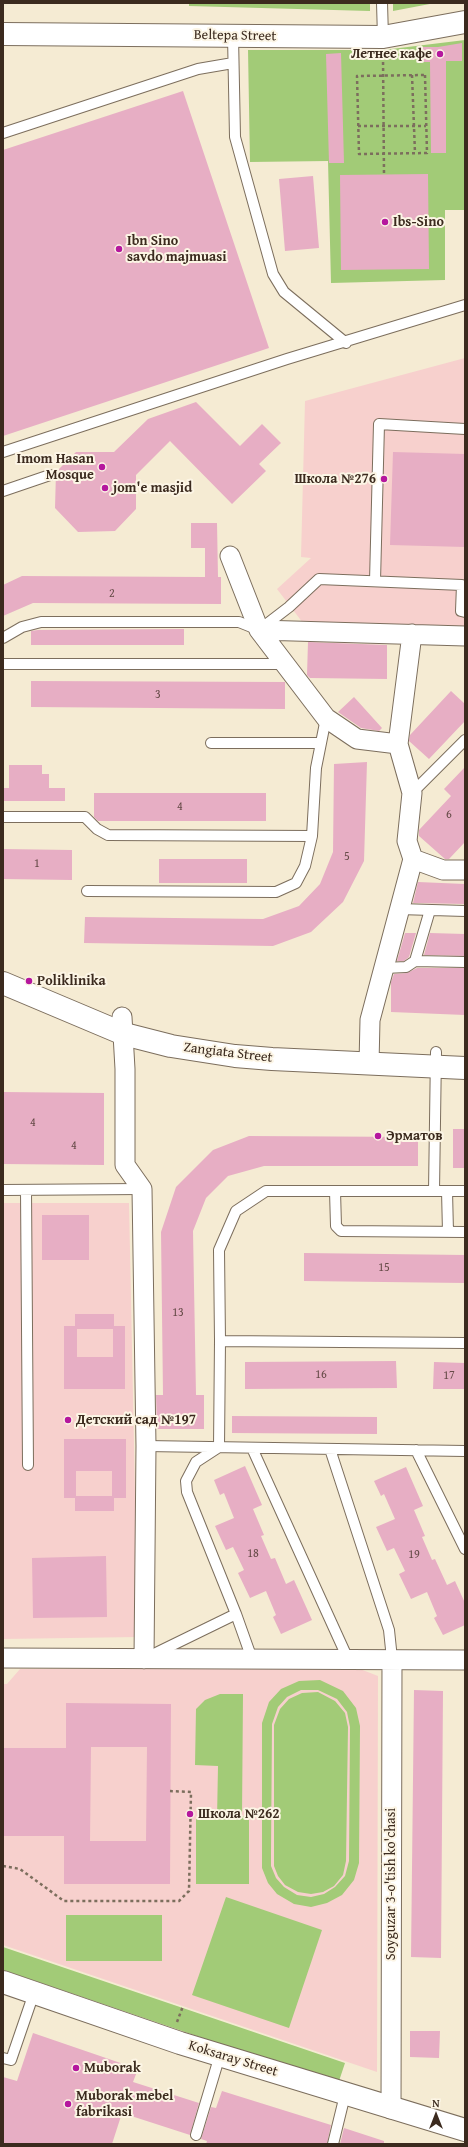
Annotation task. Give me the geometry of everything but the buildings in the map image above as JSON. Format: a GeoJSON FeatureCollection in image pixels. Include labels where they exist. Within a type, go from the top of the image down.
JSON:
{"type":"FeatureCollection","features":[{"type":"Feature","properties":{"kind":"main road","name":"Beltepa Street"},"geometry":{"type":"LineString","coordinates":[[3,34],[382,37],[465,22]]}},
{"type":"Feature","properties":{"kind":"main road","name":"Zangiata Street"},"geometry":{"type":"LineString","coordinates":[[3,970],[123,1026],[171,1046],[235,1056],[436,1059],[465,1053]]}},
{"type":"Feature","properties":{"kind":"main road","name":"Zangiata Street"},"geometry":{"type":"LineString","coordinates":[[3,984],[123,1026]]}},
{"type":"Feature","properties":{"kind":"main road","name":"Zangiata Street"},"geometry":{"type":"LineString","coordinates":[[436,1059],[465,1068]]}},
{"type":"Feature","properties":{"kind":"main road","name":"Koksaray Street"},"geometry":{"type":"LineString","coordinates":[[3,1982],[220,2055],[391,2109],[465,2130]]}},
{"type":"Feature","properties":{"kind":"street"},"geometry":{"type":"LineString","coordinates":[[230,556],[259,630],[326,718],[357,739],[398,744]]}},
{"type":"Feature","properties":{"kind":"street"},"geometry":{"type":"LineString","coordinates":[[259,630],[465,636]]}},
{"type":"Feature","properties":{"kind":"street"},"geometry":{"type":"LineString","coordinates":[[370,1057],[370,1020],[413,859],[407,841],[412,793],[398,744],[412,634]]}},
{"type":"Feature","properties":{"kind":"street"},"geometry":{"type":"LineString","coordinates":[[413,859],[443,870],[463,868]]}},
{"type":"Feature","properties":{"kind":"street"},"geometry":{"type":"LineString","coordinates":[[123,1026],[125,1165],[142,1189],[146,1446],[144,1659]]}},
{"type":"Feature","properties":{"kind":"street"},"geometry":{"type":"LineString","coordinates":[[3,1658],[465,1660]]}},
{"type":"Feature","properties":{"kind":"street","name":"Soyguzar 3-o'tish ko'chasi"},"geometry":{"type":"LineString","coordinates":[[391,2109],[392,1659]]}},
{"type":"Feature","properties":{"kind":"lane"},"geometry":{"type":"LineString","coordinates":[[382,3],[382,37]]}},
{"type":"Feature","properties":{"kind":"lane"},"geometry":{"type":"LineString","coordinates":[[233,36],[235,138],[273,274],[284,292],[346,343]]}},
{"type":"Feature","properties":{"kind":"lane"},"geometry":{"type":"LineString","coordinates":[[3,133],[198,69],[233,63]]}},
{"type":"Feature","properties":{"kind":"lane"},"geometry":{"type":"LineString","coordinates":[[3,452],[288,359],[346,343],[465,305]]}},
{"type":"Feature","properties":{"kind":"lane"},"geometry":{"type":"LineString","coordinates":[[375,581],[379,424],[465,429]]}},
{"type":"Feature","properties":{"kind":"lane"},"geometry":{"type":"LineString","coordinates":[[3,491],[50,474]]}},
{"type":"Feature","properties":{"kind":"lane"},"geometry":{"type":"LineString","coordinates":[[3,638],[22,627],[41,622],[239,622],[259,630],[289,607],[320,578],[462,586],[461,611],[465,612]]}},
{"type":"Feature","properties":{"kind":"lane"},"geometry":{"type":"LineString","coordinates":[[3,664],[286,664]]}},
{"type":"Feature","properties":{"kind":"lane"},"geometry":{"type":"LineString","coordinates":[[87,892],[276,892],[296,883],[305,866],[312,836],[316,768],[326,718]]}},
{"type":"Feature","properties":{"kind":"lane"},"geometry":{"type":"LineString","coordinates":[[412,793],[465,740]]}},
{"type":"Feature","properties":{"kind":"lane"},"geometry":{"type":"LineString","coordinates":[[211,743],[321,743]]}},
{"type":"Feature","properties":{"kind":"lane"},"geometry":{"type":"LineString","coordinates":[[3,816],[85,817],[97,830],[108,835],[312,836]]}},
{"type":"Feature","properties":{"kind":"lane"},"geometry":{"type":"LineString","coordinates":[[399,909],[465,912]]}},
{"type":"Feature","properties":{"kind":"lane"},"geometry":{"type":"LineString","coordinates":[[415,961],[430,910]]}},
{"type":"Feature","properties":{"kind":"lane"},"geometry":{"type":"LineString","coordinates":[[384,968],[406,967],[415,961],[465,962]]}},
{"type":"Feature","properties":{"kind":"lane"},"geometry":{"type":"LineString","coordinates":[[434,1191],[436,1059]]}},
{"type":"Feature","properties":{"kind":"lane"},"geometry":{"type":"LineString","coordinates":[[3,1190],[142,1189]]}},
{"type":"Feature","properties":{"kind":"lane"},"geometry":{"type":"LineString","coordinates":[[26,1190],[28,1464]]}},
{"type":"Feature","properties":{"kind":"lane"},"geometry":{"type":"LineString","coordinates":[[219,1447],[219,1250],[236,1211],[266,1191],[465,1191]]}},
{"type":"Feature","properties":{"kind":"lane"},"geometry":{"type":"LineString","coordinates":[[335,1191],[336,1226],[341,1231],[465,1232]]}},
{"type":"Feature","properties":{"kind":"lane"},"geometry":{"type":"LineString","coordinates":[[447,1191],[448,1232]]}},
{"type":"Feature","properties":{"kind":"lane"},"geometry":{"type":"LineString","coordinates":[[220,1341],[465,1343]]}},
{"type":"Feature","properties":{"kind":"lane"},"geometry":{"type":"LineString","coordinates":[[146,1446],[465,1451]]}},
{"type":"Feature","properties":{"kind":"lane"},"geometry":{"type":"LineString","coordinates":[[219,1447],[196,1462],[186,1481],[187,1492],[236,1614],[252,1659]]}},
{"type":"Feature","properties":{"kind":"lane"},"geometry":{"type":"LineString","coordinates":[[252,1448],[348,1659]]}},
{"type":"Feature","properties":{"kind":"lane"},"geometry":{"type":"LineString","coordinates":[[330,1449],[389,1630],[392,1659]]}},
{"type":"Feature","properties":{"kind":"lane"},"geometry":{"type":"LineString","coordinates":[[416,1450],[465,1549]]}},
{"type":"Feature","properties":{"kind":"lane"},"geometry":{"type":"LineString","coordinates":[[144,1659],[236,1614]]}},
{"type":"Feature","properties":{"kind":"lane"},"geometry":{"type":"LineString","coordinates":[[3,2058],[11,2060],[34,1993]]}},
{"type":"Feature","properties":{"kind":"lane"},"geometry":{"type":"LineString","coordinates":[[196,2135],[220,2055]]}},
{"type":"Feature","properties":{"kind":"lane"},"geometry":{"type":"LineString","coordinates":[[333,2144],[345,2094]]}},
{"type":"Feature","properties":{"kind":"path"},"geometry":{"type":"LineString","coordinates":[[382,37],[386,154],[384,174]]}},
{"type":"Feature","properties":{"kind":"path"},"geometry":{"type":"LineString","coordinates":[[357,76],[384,76],[425,76],[427,153],[359,154],[357,76]]}},
{"type":"Feature","properties":{"kind":"path"},"geometry":{"type":"LineString","coordinates":[[412,76],[415,153]]}},
{"type":"Feature","properties":{"kind":"path"},"geometry":{"type":"LineString","coordinates":[[358,126],[426,126]]}},
{"type":"Feature","properties":{"kind":"path"},"geometry":{"type":"LineString","coordinates":[[3,1866],[20,1869],[64,1901],[180,1901],[189,1891],[191,1792],[170,1791]]}},
{"type":"Feature","properties":{"kind":"path"},"geometry":{"type":"LineString","coordinates":[[176,2026],[183,2006]]}},
{"type":"Feature","properties":{"kind":"shaded area","name":"Школа №276"},"geometry":{"type":"Polygon","coordinates":[[[465,358],[465,628],[303,623],[277,589],[311,558],[301,557],[305,401],[465,358]]]}},
{"type":"Feature","properties":{"kind":"shaded area","name":"Детский сад №197"},"geometry":{"type":"Polygon","coordinates":[[[3,1203],[129,1203],[138,1637],[3,1639],[3,1203]]]}},
{"type":"Feature","properties":{"kind":"shaded area","name":"Школа №262"},"geometry":{"type":"Polygon","coordinates":[[[20,1669],[360,1669],[378,1676],[377,2072],[3,1945],[3,1684],[7,1684],[20,1669]]]}},
{"type":"Feature","properties":{"kind":"green space"},"geometry":{"type":"Polygon","coordinates":[[[189,3],[370,3],[370,11],[189,6],[189,3]]]}},
{"type":"Feature","properties":{"kind":"green space"},"geometry":{"type":"Polygon","coordinates":[[[393,3],[435,3],[393,11],[393,3]]]}},
{"type":"Feature","properties":{"kind":"green space"},"geometry":{"type":"Polygon","coordinates":[[[465,40],[465,210],[445,210],[445,280],[331,283],[328,161],[250,162],[248,50],[383,50],[465,40]]]}},
{"type":"Feature","properties":{"kind":"green space"},"geometry":{"type":"Polygon","coordinates":[[[320,1680],[343,1691],[356,1708],[360,1726],[359,1863],[354,1880],[342,1895],[327,1903],[311,1907],[294,1904],[277,1894],[268,1883],[262,1868],[262,1723],[269,1702],[281,1689],[299,1681],[320,1680]],[[301,1690],[287,1697],[278,1707],[272,1724],[271,1866],[276,1878],[284,1887],[297,1895],[311,1897],[324,1894],[335,1887],[345,1876],[349,1861],[350,1727],[347,1712],[337,1699],[318,1690],[301,1690]]]}},
{"type":"Feature","properties":{"kind":"green space"},"geometry":{"type":"Polygon","coordinates":[[[318,1692],[335,1701],[345,1713],[348,1727],[346,1861],[343,1875],[334,1886],[323,1892],[311,1894],[298,1892],[285,1885],[278,1876],[274,1866],[274,1725],[280,1709],[289,1699],[302,1693],[318,1692]]]}},
{"type":"Feature","properties":{"kind":"green space"},"geometry":{"type":"Polygon","coordinates":[[[220,1694],[243,1694],[242,1816],[249,1816],[249,1884],[196,1884],[196,1819],[217,1819],[218,1766],[195,1765],[196,1709],[205,1700],[220,1694]]]}},
{"type":"Feature","properties":{"kind":"green space"},"geometry":{"type":"Polygon","coordinates":[[[226,1897],[322,1930],[289,2028],[192,1995],[226,1897]]]}},
{"type":"Feature","properties":{"kind":"green space"},"geometry":{"type":"Polygon","coordinates":[[[66,1915],[162,1915],[162,1961],[66,1961],[66,1915]]]}},
{"type":"Feature","properties":{"kind":"green space"},"geometry":{"type":"Polygon","coordinates":[[[3,1947],[345,2063],[338,2084],[3,1970],[3,1947]]]}},
{"type":"Feature","properties":{"kind":"place","name":"Летнее кафе"},"geometry":{"type":"Point","coordinates":[440,54]}},
{"type":"Feature","properties":{"kind":"place","name":"Ibs-Sino"},"geometry":{"type":"Point","coordinates":[385,222]}},
{"type":"Feature","properties":{"kind":"place","name":"Ibn Sino savdo majmuasi"},"geometry":{"type":"Point","coordinates":[119,249]}},
{"type":"Feature","properties":{"kind":"place","name":"Imom Hasan Mosque"},"geometry":{"type":"Point","coordinates":[102,467]}},
{"type":"Feature","properties":{"kind":"place","name":"Школа №276"},"geometry":{"type":"Point","coordinates":[384,479]}},
{"type":"Feature","properties":{"kind":"place","name":"jom'e masjid"},"geometry":{"type":"Point","coordinates":[105,488]}},
{"type":"Feature","properties":{"kind":"place","name":"Poliklinika"},"geometry":{"type":"Point","coordinates":[29,981]}},
{"type":"Feature","properties":{"kind":"place","name":"Эрматов"},"geometry":{"type":"Point","coordinates":[378,1136]}},
{"type":"Feature","properties":{"kind":"place","name":"Детский сад №197"},"geometry":{"type":"Point","coordinates":[68,1420]}},
{"type":"Feature","properties":{"kind":"place","name":"Школа №262"},"geometry":{"type":"Point","coordinates":[190,1814]}},
{"type":"Feature","properties":{"kind":"place","name":"Muborak"},"geometry":{"type":"Point","coordinates":[76,2068]}},
{"type":"Feature","properties":{"kind":"place","name":"Muborak mebel fabrikasi"},"geometry":{"type":"Point","coordinates":[68,2104]}}]}
